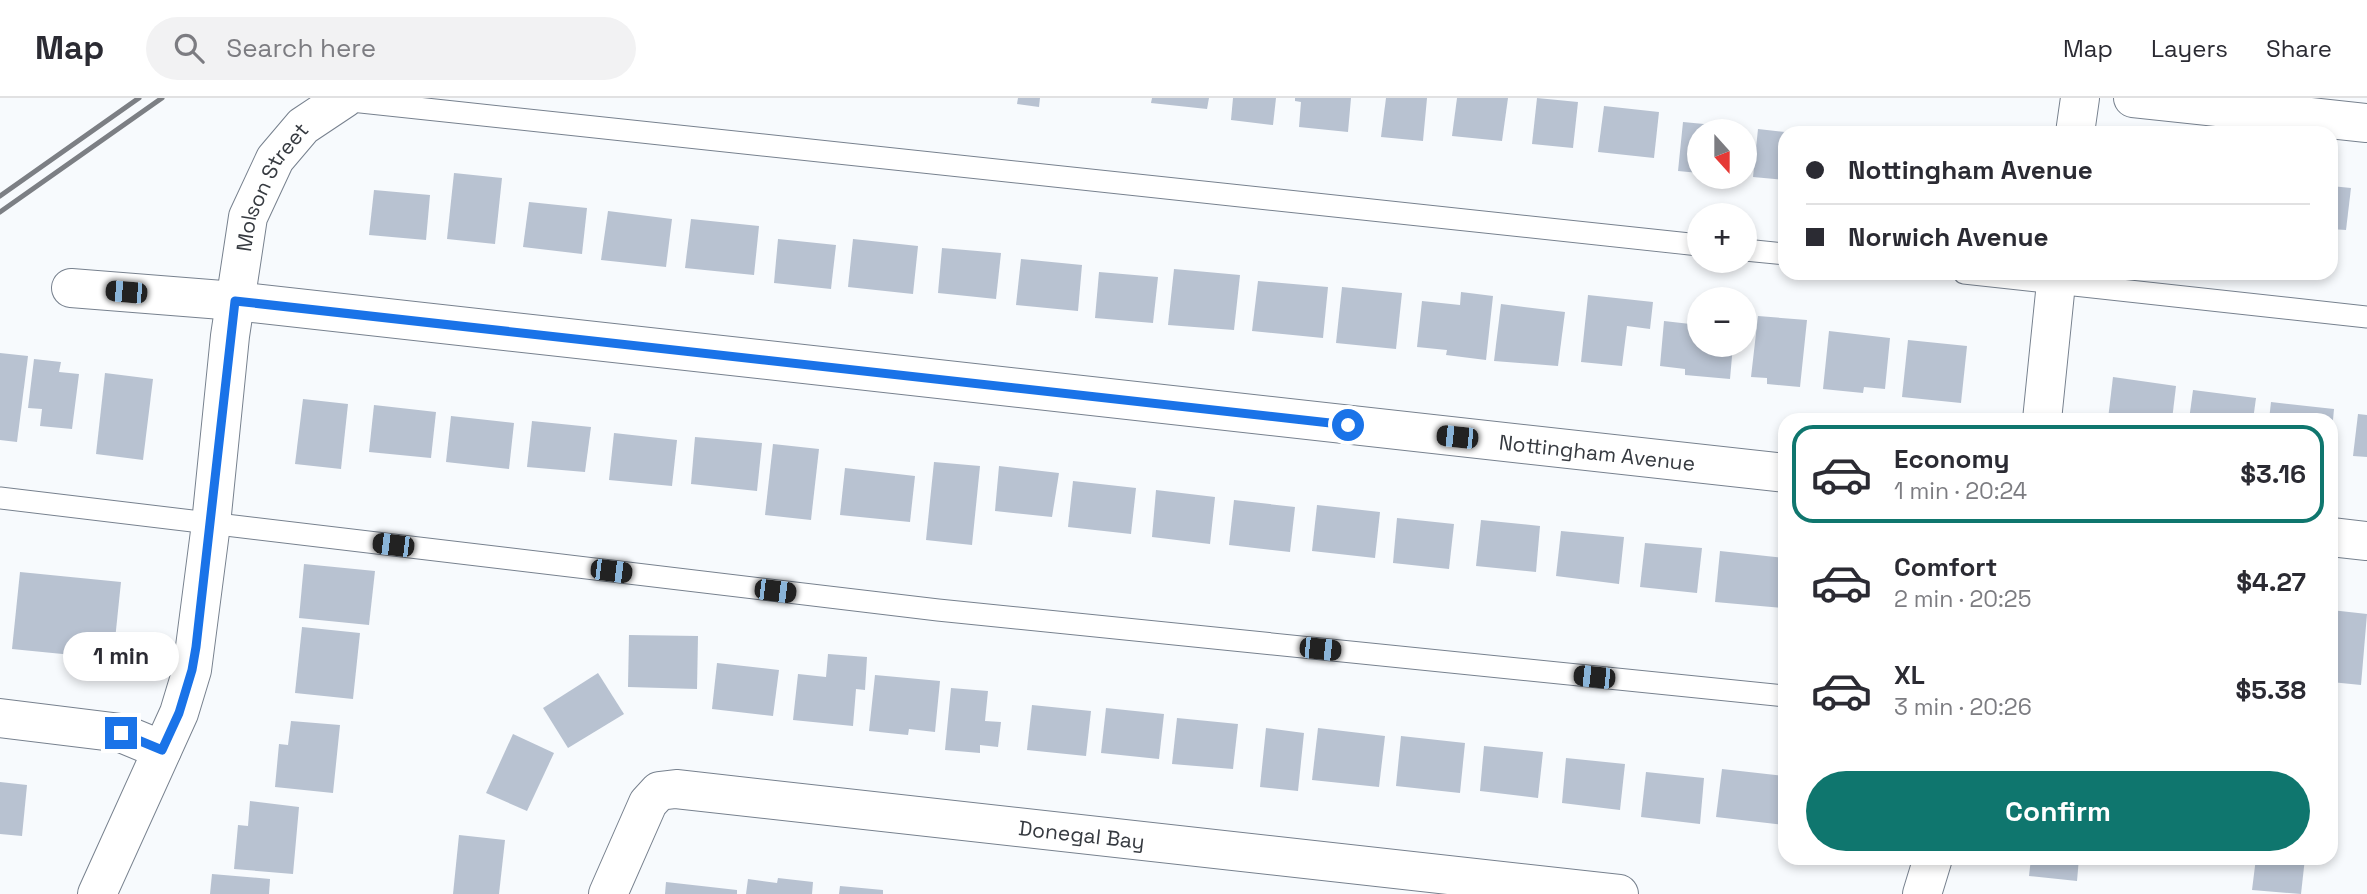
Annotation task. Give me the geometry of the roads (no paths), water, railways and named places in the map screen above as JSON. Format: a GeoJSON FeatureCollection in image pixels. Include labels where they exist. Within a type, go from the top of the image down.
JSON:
{"type":"FeatureCollection","features":[{"type":"Feature","properties":{"kind":"street"},"geometry":{"type":"LineString","coordinates":[[2076,126],[2080,98]]}},
{"type":"Feature","properties":{"kind":"street"},"geometry":{"type":"LineString","coordinates":[[2133,98],[2367,123]]}},
{"type":"Feature","properties":{"kind":"street","name":"Molson Street"},"geometry":{"type":"LineString","coordinates":[[96,894],[179,713],[192,670],[235,301],[248,217],[275,159],[303,125],[344,99]]}},
{"type":"Feature","properties":{"kind":"street"},"geometry":{"type":"LineString","coordinates":[[2043,413],[2056,280]]}},
{"type":"Feature","properties":{"kind":"street","name":"Nottingham Avenue"},"geometry":{"type":"LineString","coordinates":[[71,288],[235,301],[1778,472]]}},
{"type":"Feature","properties":{"kind":"street"},"geometry":{"type":"LineString","coordinates":[[2338,538],[2367,541]]}},
{"type":"Feature","properties":{"kind":"street"},"geometry":{"type":"LineString","coordinates":[[0,718],[121,733],[162,750]]}},
{"type":"Feature","properties":{"kind":"street","name":"Donegal Bay"},"geometry":{"type":"LineString","coordinates":[[608,894],[648,803],[659,791],[676,789],[1619,894]]}},
{"type":"Feature","properties":{"kind":"street"},"geometry":{"type":"LineString","coordinates":[[1922,894],[1931,865]]}},
{"type":"Feature","properties":{"kind":"lane"},"geometry":{"type":"LineString","coordinates":[[344,99],[1687,244]]}},
{"type":"Feature","properties":{"kind":"lane"},"geometry":{"type":"LineString","coordinates":[[1757,251],[1778,253]]}},
{"type":"Feature","properties":{"kind":"lane"},"geometry":{"type":"LineString","coordinates":[[2072,280],[2367,317]]}},
{"type":"Feature","properties":{"kind":"lane"},"geometry":{"type":"LineString","coordinates":[[0,498],[938,611],[1778,695]]}},
{"type":"Feature","properties":{"kind":"railway"},"geometry":{"type":"LineString","coordinates":[[0,196],[139,98]]}},
{"type":"Feature","properties":{"kind":"railway"},"geometry":{"type":"LineString","coordinates":[[0,212],[162,98]]}}]}
